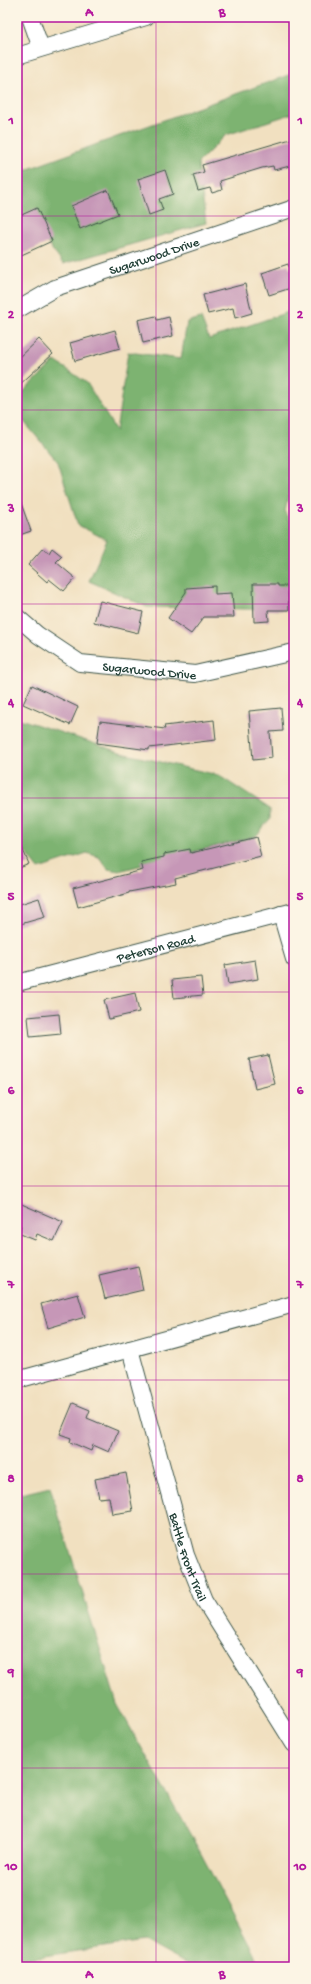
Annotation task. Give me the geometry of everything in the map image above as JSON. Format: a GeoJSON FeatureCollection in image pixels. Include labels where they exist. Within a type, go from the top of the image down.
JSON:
{"type":"FeatureCollection","features":[{"type":"Feature","properties":{"kind":"street"},"geometry":{"type":"LineString","coordinates":[[30,17],[41,48]]}},
{"type":"Feature","properties":{"kind":"street"},"geometry":{"type":"LineString","coordinates":[[17,56],[146,17]]}},
{"type":"Feature","properties":{"kind":"street","name":"Sugarwood Drive"},"geometry":{"type":"LineString","coordinates":[[17,310],[55,288],[294,208]]}},
{"type":"Feature","properties":{"kind":"street","name":"Sugarwood Drive"},"geometry":{"type":"LineString","coordinates":[[17,618],[38,635],[80,663],[195,674],[294,652]]}},
{"type":"Feature","properties":{"kind":"street"},"geometry":{"type":"LineString","coordinates":[[288,913],[294,959]]}},
{"type":"Feature","properties":{"kind":"street","name":"Peterson Road"},"geometry":{"type":"LineString","coordinates":[[17,983],[288,913]]}},
{"type":"Feature","properties":{"kind":"street"},"geometry":{"type":"LineString","coordinates":[[17,1380],[294,1304]]}},
{"type":"Feature","properties":{"kind":"street","name":"Battle Front Trail"},"geometry":{"type":"LineString","coordinates":[[130,1349],[186,1555],[204,1600],[294,1744]]}},
{"type":"Feature","properties":{"kind":"green space"},"geometry":{"type":"Polygon","coordinates":[[[294,73],[294,113],[226,135],[198,163],[206,223],[63,264],[34,225],[17,223],[17,173],[294,73]]]}},
{"type":"Feature","properties":{"kind":"green space"},"geometry":{"type":"Polygon","coordinates":[[[294,310],[294,464],[285,512],[294,532],[294,610],[147,607],[89,581],[107,540],[78,525],[58,462],[20,417],[19,396],[55,361],[87,383],[116,431],[128,352],[181,359],[187,322],[201,318],[209,339],[294,310]]]}},
{"type":"Feature","properties":{"kind":"green space"},"geometry":{"type":"Polygon","coordinates":[[[17,718],[126,754],[218,775],[270,809],[270,819],[256,836],[119,871],[108,869],[99,857],[87,853],[39,869],[21,846],[17,833],[17,718]]]}},
{"type":"Feature","properties":{"kind":"green space"},"geometry":{"type":"Polygon","coordinates":[[[50,1487],[117,1704],[199,1850],[261,1967],[192,1967],[144,1941],[17,1960],[17,1495],[50,1487]]]}},
{"type":"Feature","properties":{"kind":"building"},"geometry":{"type":"Polygon","coordinates":[[[294,138],[294,165],[274,170],[273,166],[262,168],[220,181],[222,190],[212,193],[210,188],[198,191],[193,175],[204,172],[202,165],[294,138]]]}},
{"type":"Feature","properties":{"kind":"building"},"geometry":{"type":"Polygon","coordinates":[[[165,170],[173,194],[159,199],[163,210],[149,215],[138,179],[165,170]]]}},
{"type":"Feature","properties":{"kind":"building"},"geometry":{"type":"Polygon","coordinates":[[[108,190],[118,214],[80,229],[71,206],[108,190]]]}},
{"type":"Feature","properties":{"kind":"building"},"geometry":{"type":"Polygon","coordinates":[[[37,208],[52,241],[17,257],[17,217],[37,208]]]}},
{"type":"Feature","properties":{"kind":"building"},"geometry":{"type":"Polygon","coordinates":[[[288,264],[290,269],[294,267],[294,287],[269,295],[262,273],[288,264]]]}},
{"type":"Feature","properties":{"kind":"building"},"geometry":{"type":"Polygon","coordinates":[[[245,284],[252,313],[235,318],[233,308],[208,314],[203,295],[245,284]]]}},
{"type":"Feature","properties":{"kind":"building"},"geometry":{"type":"Polygon","coordinates":[[[156,316],[157,320],[169,317],[173,336],[143,343],[138,320],[156,316]]]}},
{"type":"Feature","properties":{"kind":"building"},"geometry":{"type":"Polygon","coordinates":[[[115,330],[120,348],[75,361],[70,343],[115,330]]]}},
{"type":"Feature","properties":{"kind":"building"},"geometry":{"type":"Polygon","coordinates":[[[39,339],[53,354],[17,387],[17,360],[39,339]]]}},
{"type":"Feature","properties":{"kind":"building"},"geometry":{"type":"Polygon","coordinates":[[[17,495],[31,531],[17,536],[17,495]]]}},
{"type":"Feature","properties":{"kind":"building"},"geometry":{"type":"Polygon","coordinates":[[[43,548],[49,553],[52,548],[62,556],[56,562],[75,578],[64,591],[49,579],[47,582],[28,565],[43,548]]]}},
{"type":"Feature","properties":{"kind":"building"},"geometry":{"type":"Polygon","coordinates":[[[253,584],[278,584],[278,586],[288,586],[289,610],[268,610],[269,621],[254,622],[253,584]]]}},
{"type":"Feature","properties":{"kind":"building"},"geometry":{"type":"Polygon","coordinates":[[[215,586],[215,594],[232,593],[234,617],[204,617],[191,634],[168,618],[186,592],[186,588],[215,586]]]}},
{"type":"Feature","properties":{"kind":"building"},"geometry":{"type":"Polygon","coordinates":[[[100,601],[143,612],[138,633],[94,622],[100,601]]]}},
{"type":"Feature","properties":{"kind":"building"},"geometry":{"type":"Polygon","coordinates":[[[32,685],[78,707],[70,725],[23,704],[32,685]]]}},
{"type":"Feature","properties":{"kind":"building"},"geometry":{"type":"Polygon","coordinates":[[[281,708],[283,731],[270,732],[272,758],[253,760],[249,711],[281,708]]]}},
{"type":"Feature","properties":{"kind":"building"},"geometry":{"type":"Polygon","coordinates":[[[214,720],[216,740],[149,748],[149,750],[97,743],[100,721],[165,729],[164,726],[214,720]]]}},
{"type":"Feature","properties":{"kind":"building"},"geometry":{"type":"Polygon","coordinates":[[[17,836],[29,864],[17,869],[17,836]]]}},
{"type":"Feature","properties":{"kind":"building"},"geometry":{"type":"Polygon","coordinates":[[[256,837],[261,856],[175,878],[176,883],[129,892],[78,907],[73,888],[143,870],[141,862],[164,857],[164,854],[190,849],[191,853],[256,837]]]}},
{"type":"Feature","properties":{"kind":"building"},"geometry":{"type":"Polygon","coordinates":[[[39,898],[45,917],[17,925],[17,905],[39,898]]]}},
{"type":"Feature","properties":{"kind":"building"},"geometry":{"type":"Polygon","coordinates":[[[255,960],[258,979],[228,984],[225,965],[255,960]]]}},
{"type":"Feature","properties":{"kind":"building"},"geometry":{"type":"Polygon","coordinates":[[[201,977],[203,995],[174,998],[172,980],[201,977]]]}},
{"type":"Feature","properties":{"kind":"building"},"geometry":{"type":"Polygon","coordinates":[[[135,993],[139,1012],[109,1019],[104,1000],[135,993]]]}},
{"type":"Feature","properties":{"kind":"building"},"geometry":{"type":"Polygon","coordinates":[[[59,1014],[61,1034],[30,1037],[28,1017],[59,1014]]]}},
{"type":"Feature","properties":{"kind":"building"},"geometry":{"type":"Polygon","coordinates":[[[268,1055],[275,1084],[255,1089],[249,1059],[268,1055]]]}},
{"type":"Feature","properties":{"kind":"building"},"geometry":{"type":"Polygon","coordinates":[[[17,1202],[63,1222],[54,1241],[37,1234],[35,1240],[18,1233],[21,1226],[17,1224],[17,1202]]]}},
{"type":"Feature","properties":{"kind":"building"},"geometry":{"type":"Polygon","coordinates":[[[138,1266],[143,1290],[105,1299],[99,1275],[138,1266]]]}},
{"type":"Feature","properties":{"kind":"building"},"geometry":{"type":"Polygon","coordinates":[[[78,1294],[85,1317],[48,1328],[41,1304],[78,1294]]]}},
{"type":"Feature","properties":{"kind":"building"},"geometry":{"type":"Polygon","coordinates":[[[73,1403],[90,1410],[87,1418],[118,1431],[109,1452],[93,1445],[91,1451],[70,1442],[71,1438],[60,1434],[73,1403]]]}},
{"type":"Feature","properties":{"kind":"building"},"geometry":{"type":"Polygon","coordinates":[[[126,1473],[133,1511],[112,1514],[109,1497],[99,1498],[95,1479],[126,1473]]]}}]}
